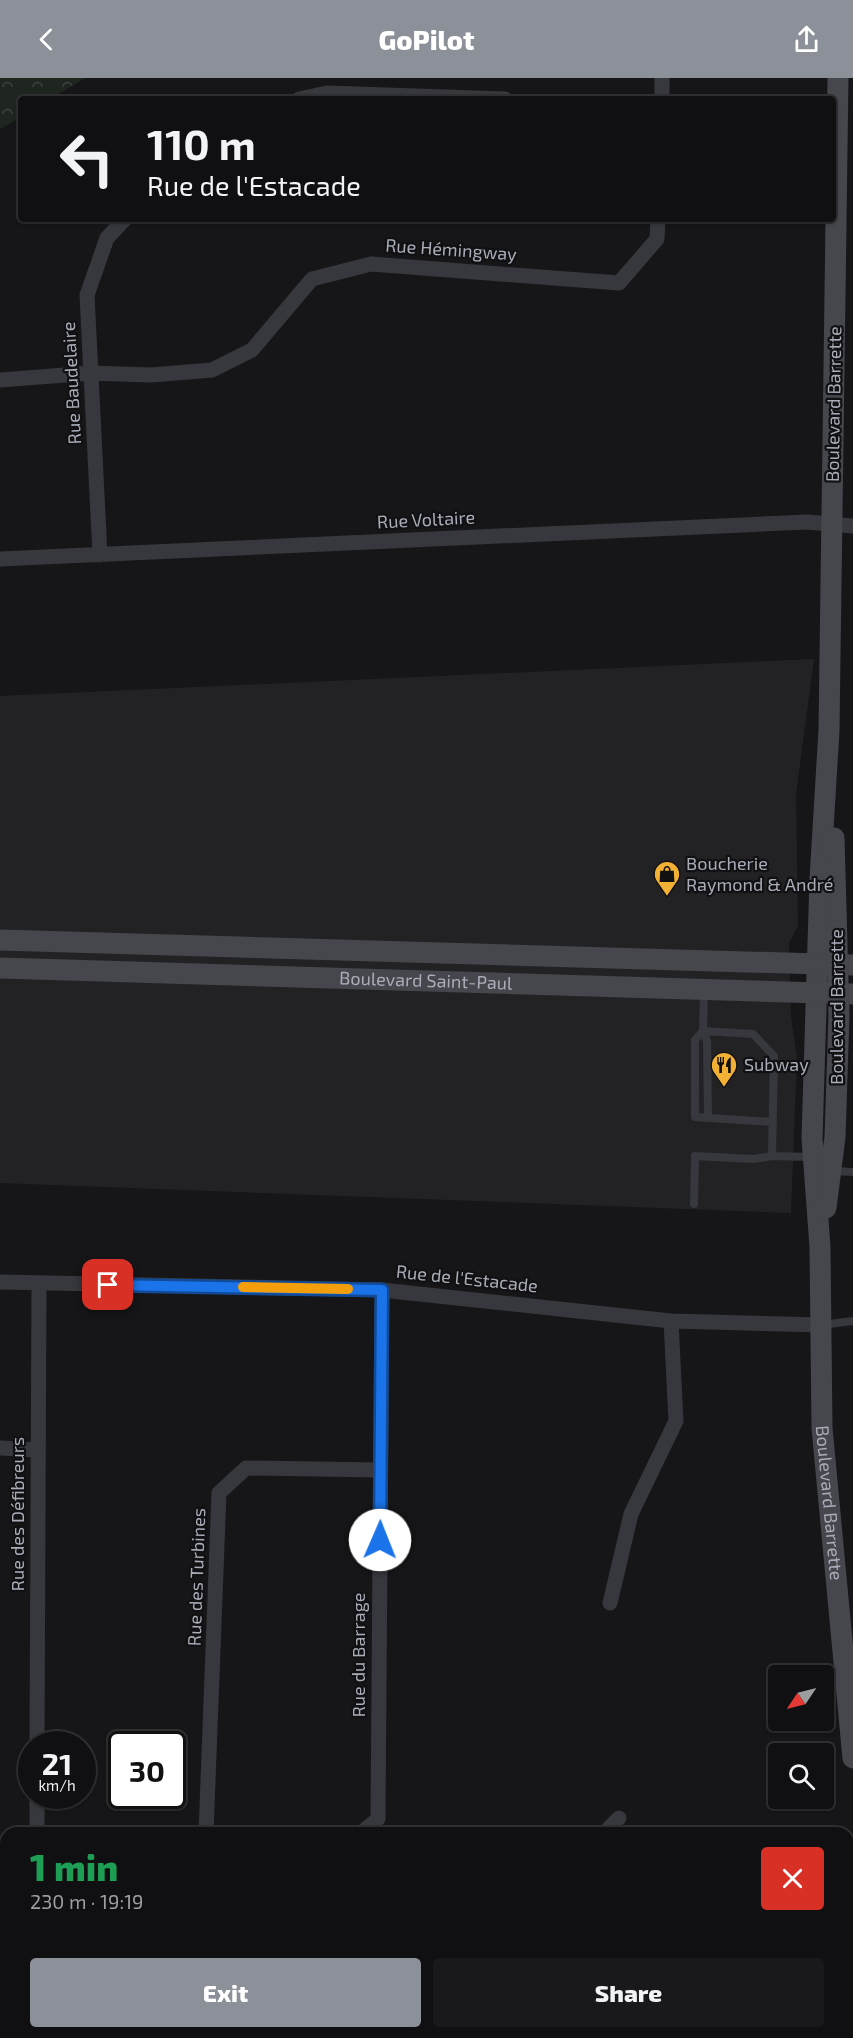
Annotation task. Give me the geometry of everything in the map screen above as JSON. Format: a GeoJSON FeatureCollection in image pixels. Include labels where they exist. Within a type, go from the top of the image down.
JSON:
{"type":"FeatureCollection","features":[{"type":"Feature","properties":{"kind":"main road","name":"Boulevard Barrette"},"geometry":{"type":"LineString","coordinates":[[820,1247],[836,1137],[846,994],[836,965],[837,901],[829,730],[843,525],[838,78]]}},
{"type":"Feature","properties":{"kind":"main road","name":"Boulevard Saint-Paul"},"geometry":{"type":"LineString","coordinates":[[0,940],[836,965]]}},
{"type":"Feature","properties":{"kind":"main road","name":"Boulevard Barrette"},"geometry":{"type":"LineString","coordinates":[[836,965],[816,993],[812,1138],[820,1247],[822,1428],[853,1758]]}},
{"type":"Feature","properties":{"kind":"main road","name":"Boulevard Saint-Paul"},"geometry":{"type":"LineString","coordinates":[[0,968],[846,994]]}},
{"type":"Feature","properties":{"kind":"street"},"geometry":{"type":"LineString","coordinates":[[662,78],[662,96]]}},
{"type":"Feature","properties":{"kind":"street"},"geometry":{"type":"LineString","coordinates":[[313,96],[327,93],[416,96]]}},
{"type":"Feature","properties":{"kind":"street","name":"Rue Baudelaire"},"geometry":{"type":"LineString","coordinates":[[100,555],[87,295],[107,238],[122,222]]}},
{"type":"Feature","properties":{"kind":"street","name":"Rue Hémingway"},"geometry":{"type":"LineString","coordinates":[[0,380],[91,373],[151,375],[212,370],[252,350],[312,279],[371,264],[620,282],[657,239],[658,222]]}},
{"type":"Feature","properties":{"kind":"street","name":"Rue Voltaire"},"geometry":{"type":"LineString","coordinates":[[0,559],[807,522],[843,525]]}},
{"type":"Feature","properties":{"kind":"street","name":"Rue de l'Estacade"},"geometry":{"type":"LineString","coordinates":[[0,1282],[382,1290],[671,1322],[821,1325]]}},
{"type":"Feature","properties":{"kind":"street","name":"Rue des Défibreurs"},"geometry":{"type":"LineString","coordinates":[[37,1731],[39,1283]]}},
{"type":"Feature","properties":{"kind":"street","name":"Rue du Barrage"},"geometry":{"type":"LineString","coordinates":[[368,1827],[378,1819],[382,1290]]}},
{"type":"Feature","properties":{"kind":"street"},"geometry":{"type":"LineString","coordinates":[[610,1603],[631,1514],[676,1421],[671,1322]]}},
{"type":"Feature","properties":{"kind":"street"},"geometry":{"type":"LineString","coordinates":[[0,1448],[38,1450]]}},
{"type":"Feature","properties":{"kind":"street","name":"Rue des Turbines"},"geometry":{"type":"LineString","coordinates":[[206,1827],[219,1493],[246,1468],[380,1470]]}},
{"type":"Feature","properties":{"kind":"street"},"geometry":{"type":"LineString","coordinates":[[37,1809],[37,1827]]}},
{"type":"Feature","properties":{"kind":"street"},"geometry":{"type":"LineString","coordinates":[[610,1827],[619,1818]]}},
{"type":"Feature","properties":{"kind":"lane"},"geometry":{"type":"LineString","coordinates":[[704,990],[703,1031],[707,1041],[708,1118]]}},
{"type":"Feature","properties":{"kind":"lane"},"geometry":{"type":"LineString","coordinates":[[703,1031],[695,1040],[695,1117],[773,1122]]}},
{"type":"Feature","properties":{"kind":"lane"},"geometry":{"type":"LineString","coordinates":[[703,1031],[753,1034],[774,1056],[772,1156]]}},
{"type":"Feature","properties":{"kind":"lane"},"geometry":{"type":"LineString","coordinates":[[694,1204],[695,1156],[754,1159],[772,1156],[813,1158],[831,1171],[853,1172]]}},
{"type":"Feature","properties":{"kind":"lane"},"geometry":{"type":"LineString","coordinates":[[821,1325],[853,1321]]}},
{"type":"Feature","properties":{"kind":"shaded area"},"geometry":{"type":"Polygon","coordinates":[[[814,659],[796,794],[798,926],[789,943],[791,1017],[797,1057],[791,1213],[0,1183],[0,696],[814,659]]]}},
{"type":"Feature","properties":{"kind":"green space"},"geometry":{"type":"Polygon","coordinates":[[[0,78],[85,78],[55,96],[18,96],[18,119],[0,129],[0,78]]]}},
{"type":"Feature","properties":{"kind":"slow traffic"},"geometry":{"type":"LineString","coordinates":[[243,1287],[348,1289]]}},
{"type":"Feature","properties":{"kind":"place","name":"Boucherie Raymond & André"},"geometry":{"type":"Point","coordinates":[667,897]}},
{"type":"Feature","properties":{"kind":"place","name":"Subway"},"geometry":{"type":"Point","coordinates":[724,1088]}},
{"type":"Feature","properties":{"kind":"route"},"geometry":{"type":"LineString","coordinates":[[108,1285],[382,1290],[380,1540]]}}]}
